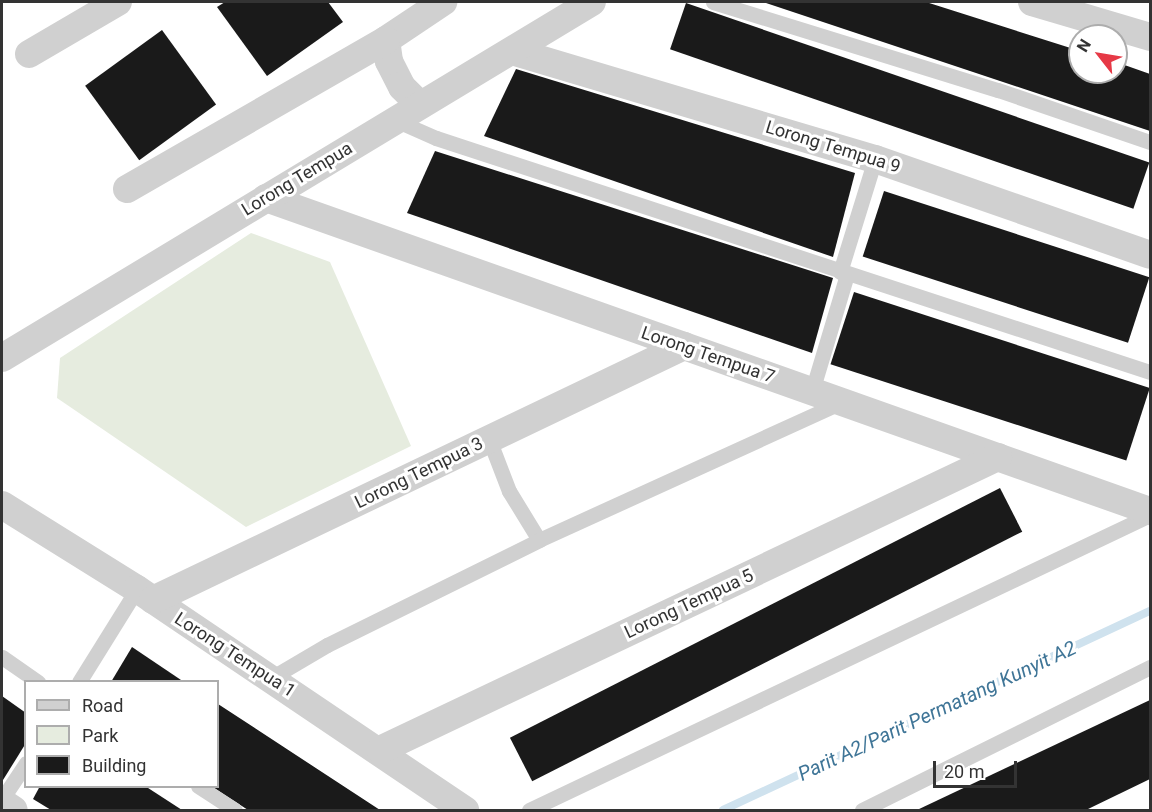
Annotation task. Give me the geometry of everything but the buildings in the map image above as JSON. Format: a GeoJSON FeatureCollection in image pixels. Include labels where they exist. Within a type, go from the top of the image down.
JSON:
{"type":"FeatureCollection","features":[{"type":"Feature","properties":{"kind":"street"},"geometry":{"type":"LineString","coordinates":[[29,54],[118,2]]}},
{"type":"Feature","properties":{"kind":"street"},"geometry":{"type":"LineString","coordinates":[[127,189],[386,40],[443,2]]}},
{"type":"Feature","properties":{"kind":"street","name":"Lorong Tempua"},"geometry":{"type":"LineString","coordinates":[[2,358],[592,2]]}},
{"type":"Feature","properties":{"kind":"street"},"geometry":{"type":"LineString","coordinates":[[1032,2],[1150,37]]}},
{"type":"Feature","properties":{"kind":"street"},"geometry":{"type":"LineString","coordinates":[[386,40],[389,61],[402,87],[420,105]]}},
{"type":"Feature","properties":{"kind":"street","name":"Lorong Tempua 9"},"geometry":{"type":"LineString","coordinates":[[512,51],[875,159],[1150,255]]}},
{"type":"Feature","properties":{"kind":"street","name":"Lorong Tempua 7"},"geometry":{"type":"LineString","coordinates":[[266,198],[1150,513]]}},
{"type":"Feature","properties":{"kind":"street","name":"Lorong Tempua 3"},"geometry":{"type":"LineString","coordinates":[[145,595],[489,439],[684,346]]}},
{"type":"Feature","properties":{"kind":"street","name":"Lorong Tempua 5"},"geometry":{"type":"LineString","coordinates":[[380,750],[998,457]]}},
{"type":"Feature","properties":{"kind":"street","name":"Lorong Tempua 1"},"geometry":{"type":"LineString","coordinates":[[2,505],[271,678],[465,810]]}},
{"type":"Feature","properties":{"kind":"street"},"geometry":{"type":"LineString","coordinates":[[2,800],[14,810]]}},
{"type":"Feature","properties":{"kind":"lane"},"geometry":{"type":"LineString","coordinates":[[713,2],[998,90],[1150,142]]}},
{"type":"Feature","properties":{"kind":"lane"},"geometry":{"type":"LineString","coordinates":[[395,120],[436,138],[1150,372]]}},
{"type":"Feature","properties":{"kind":"lane"},"geometry":{"type":"LineString","coordinates":[[812,391],[875,159]]}},
{"type":"Feature","properties":{"kind":"lane"},"geometry":{"type":"LineString","coordinates":[[271,678],[327,645],[539,540],[842,402]]}},
{"type":"Feature","properties":{"kind":"lane"},"geometry":{"type":"LineString","coordinates":[[489,439],[509,491],[539,540]]}},
{"type":"Feature","properties":{"kind":"lane"},"geometry":{"type":"LineString","coordinates":[[529,810],[1150,513]]}},
{"type":"Feature","properties":{"kind":"lane"},"geometry":{"type":"LineString","coordinates":[[80,680],[145,595]]}},
{"type":"Feature","properties":{"kind":"lane"},"geometry":{"type":"LineString","coordinates":[[2,657],[36,680]]}},
{"type":"Feature","properties":{"kind":"lane"},"geometry":{"type":"LineString","coordinates":[[862,810],[1150,667]]}},
{"type":"Feature","properties":{"kind":"lane"},"geometry":{"type":"LineString","coordinates":[[2,800],[24,766]]}},
{"type":"Feature","properties":{"kind":"lane"},"geometry":{"type":"LineString","coordinates":[[201,788],[235,810]]}},
{"type":"Feature","properties":{"kind":"green space"},"geometry":{"type":"Polygon","coordinates":[[[251,233],[330,262],[411,446],[246,527],[57,398],[60,358],[251,233]]]}},
{"type":"Feature","properties":{"kind":"waterway","name":"Parit A2/Parit Permatang Kunyit A2"},"geometry":{"type":"LineString","coordinates":[[723,810],[1150,611]]}}]}
